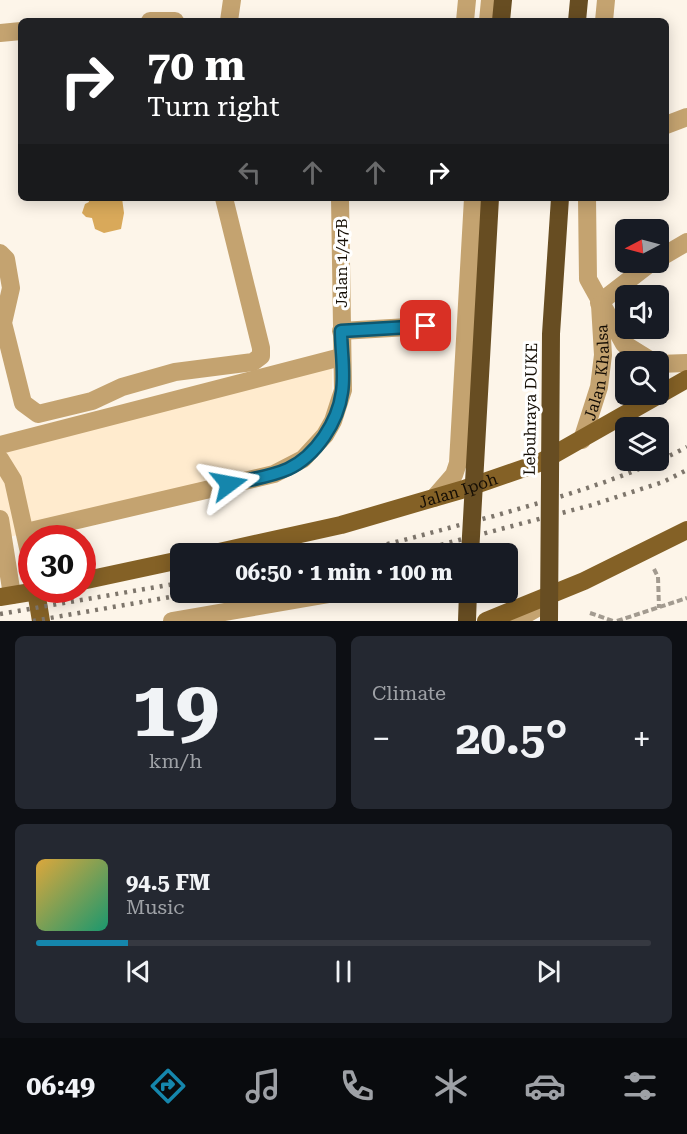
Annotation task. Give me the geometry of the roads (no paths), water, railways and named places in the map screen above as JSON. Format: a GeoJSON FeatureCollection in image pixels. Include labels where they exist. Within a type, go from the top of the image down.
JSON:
{"type":"FeatureCollection","features":[{"type":"Feature","properties":{"kind":"highway"},"geometry":{"type":"LineString","coordinates":[[501,18],[503,0]]}},
{"type":"Feature","properties":{"kind":"highway"},"geometry":{"type":"LineString","coordinates":[[577,18],[579,0]]}},
{"type":"Feature","properties":{"kind":"highway"},"geometry":{"type":"LineString","coordinates":[[471,543],[490,201]]}},
{"type":"Feature","properties":{"kind":"highway","name":"Lebuhraya DUKE"},"geometry":{"type":"LineString","coordinates":[[549,621],[550,334],[560,201]]}},
{"type":"Feature","properties":{"kind":"highway"},"geometry":{"type":"LineString","coordinates":[[466,621],[467,603]]}},
{"type":"Feature","properties":{"kind":"main road","name":"Jalan Ipoh"},"geometry":{"type":"LineString","coordinates":[[259,543],[340,525],[434,498],[539,463],[687,379]]}},
{"type":"Feature","properties":{"kind":"main road"},"geometry":{"type":"LineString","coordinates":[[486,621],[584,581],[687,530]]}},
{"type":"Feature","properties":{"kind":"main road"},"geometry":{"type":"LineString","coordinates":[[96,578],[170,562]]}},
{"type":"Feature","properties":{"kind":"main road"},"geometry":{"type":"LineString","coordinates":[[39,603],[41,621]]}},
{"type":"Feature","properties":{"kind":"street"},"geometry":{"type":"LineString","coordinates":[[229,18],[231,0]]}},
{"type":"Feature","properties":{"kind":"street"},"geometry":{"type":"LineString","coordinates":[[465,18],[466,0]]}},
{"type":"Feature","properties":{"kind":"street"},"geometry":{"type":"LineString","coordinates":[[488,18],[490,0]]}},
{"type":"Feature","properties":{"kind":"street"},"geometry":{"type":"LineString","coordinates":[[604,18],[606,0]]}},
{"type":"Feature","properties":{"kind":"street"},"geometry":{"type":"LineString","coordinates":[[0,33],[18,31]]}},
{"type":"Feature","properties":{"kind":"street"},"geometry":{"type":"LineString","coordinates":[[669,124],[687,117]]}},
{"type":"Feature","properties":{"kind":"street"},"geometry":{"type":"LineString","coordinates":[[0,253],[6,259],[11,288],[3,323],[22,403],[38,414],[92,400],[122,387],[175,372],[253,362],[261,356],[261,348],[225,201]]}},
{"type":"Feature","properties":{"kind":"street","name":"Jalan 1/47B"},"geometry":{"type":"LineString","coordinates":[[56,525],[274,474],[296,464],[325,435],[333,421],[343,390],[340,201]]}},
{"type":"Feature","properties":{"kind":"street"},"geometry":{"type":"LineString","coordinates":[[434,498],[454,475],[458,463],[473,201]]}},
{"type":"Feature","properties":{"kind":"street"},"geometry":{"type":"LineString","coordinates":[[587,201],[588,279],[599,303]]}},
{"type":"Feature","properties":{"kind":"street"},"geometry":{"type":"LineString","coordinates":[[669,253],[687,242]]}},
{"type":"Feature","properties":{"kind":"street","name":"Jalan Khalsa"},"geometry":{"type":"LineString","coordinates":[[599,303],[638,273]]}},
{"type":"Feature","properties":{"kind":"street","name":"Jalan Khalsa"},"geometry":{"type":"LineString","coordinates":[[599,303],[624,344],[635,351]]}},
{"type":"Feature","properties":{"kind":"street","name":"Jalan Khalsa"},"geometry":{"type":"LineString","coordinates":[[582,440],[600,376],[603,355],[599,303]]}},
{"type":"Feature","properties":{"kind":"street"},"geometry":{"type":"LineString","coordinates":[[341,331],[426,326]]}},
{"type":"Feature","properties":{"kind":"street"},"geometry":{"type":"LineString","coordinates":[[0,445],[341,357]]}},
{"type":"Feature","properties":{"kind":"street"},"geometry":{"type":"LineString","coordinates":[[669,364],[687,363]]}},
{"type":"Feature","properties":{"kind":"street"},"geometry":{"type":"LineString","coordinates":[[0,459],[13,480],[24,525]]}},
{"type":"Feature","properties":{"kind":"street"},"geometry":{"type":"LineString","coordinates":[[0,519],[6,596]]}},
{"type":"Feature","properties":{"kind":"street"},"geometry":{"type":"LineString","coordinates":[[514,621],[584,581]]}},
{"type":"Feature","properties":{"kind":"street"},"geometry":{"type":"LineString","coordinates":[[172,621],[277,603]]}},
{"type":"Feature","properties":{"kind":"railway"},"geometry":{"type":"LineString","coordinates":[[392,543],[568,494],[640,469],[687,447]]}},
{"type":"Feature","properties":{"kind":"railway"},"geometry":{"type":"LineString","coordinates":[[448,543],[592,505],[663,482],[687,470]]}},
{"type":"Feature","properties":{"kind":"railway"},"geometry":{"type":"LineString","coordinates":[[0,614],[170,585]]}},
{"type":"Feature","properties":{"kind":"railway"},"geometry":{"type":"LineString","coordinates":[[33,621],[170,597]]}}]}
